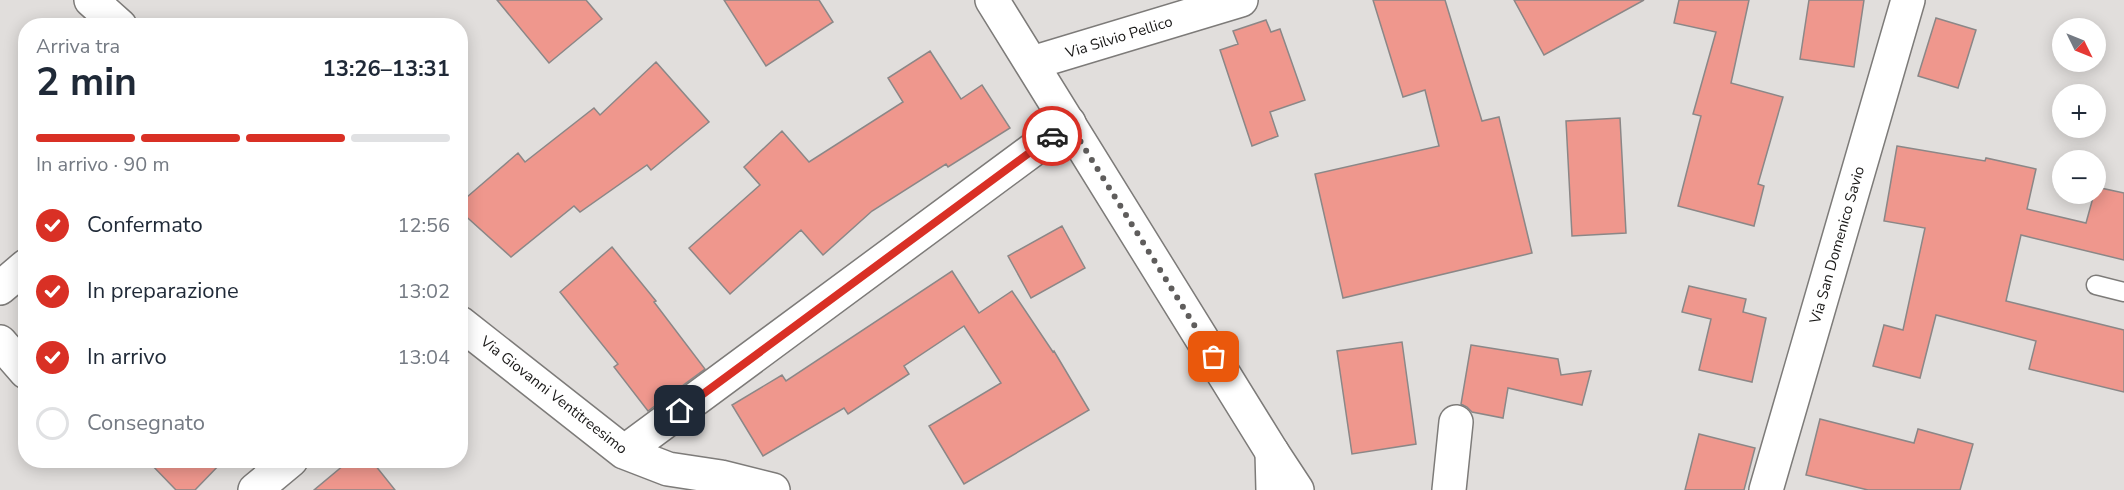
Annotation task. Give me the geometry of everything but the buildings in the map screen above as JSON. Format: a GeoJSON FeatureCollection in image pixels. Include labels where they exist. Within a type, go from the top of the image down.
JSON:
{"type":"FeatureCollection","features":[{"type":"Feature","properties":{"kind":"street"},"geometry":{"type":"LineString","coordinates":[[91,0],[111,18]]}},
{"type":"Feature","properties":{"kind":"street"},"geometry":{"type":"LineString","coordinates":[[992,0],[1297,490]]}},
{"type":"Feature","properties":{"kind":"street","name":"Via Silvio Pellico"},"geometry":{"type":"LineString","coordinates":[[1032,63],[1241,0]]}},
{"type":"Feature","properties":{"kind":"street","name":"Via San Domenico Savio"},"geometry":{"type":"LineString","coordinates":[[1766,490],[1908,0]]}},
{"type":"Feature","properties":{"kind":"street"},"geometry":{"type":"LineString","coordinates":[[624,452],[1069,123]]}},
{"type":"Feature","properties":{"kind":"street"},"geometry":{"type":"LineString","coordinates":[[0,288],[18,273]]}},
{"type":"Feature","properties":{"kind":"street","name":"Via Giovanni Ventitreesimo"},"geometry":{"type":"LineString","coordinates":[[468,329],[624,452],[676,480],[773,490]]}},
{"type":"Feature","properties":{"kind":"street"},"geometry":{"type":"LineString","coordinates":[[0,342],[18,363]]}},
{"type":"Feature","properties":{"kind":"street"},"geometry":{"type":"LineString","coordinates":[[1449,490],[1456,422]]}},
{"type":"Feature","properties":{"kind":"street"},"geometry":{"type":"LineString","coordinates":[[1272,452],[1273,490]]}},
{"type":"Feature","properties":{"kind":"street"},"geometry":{"type":"LineString","coordinates":[[255,490],[281,468]]}},
{"type":"Feature","properties":{"kind":"lane"},"geometry":{"type":"LineString","coordinates":[[2096,285],[2124,292]]}},
{"type":"Feature","properties":{"kind":"way so far"},"geometry":{"type":"LineString","coordinates":[[1052,136],[1069,123],[1214,357]]}},
{"type":"Feature","properties":{"kind":"route"},"geometry":{"type":"LineString","coordinates":[[680,411],[1052,136]]}}]}
